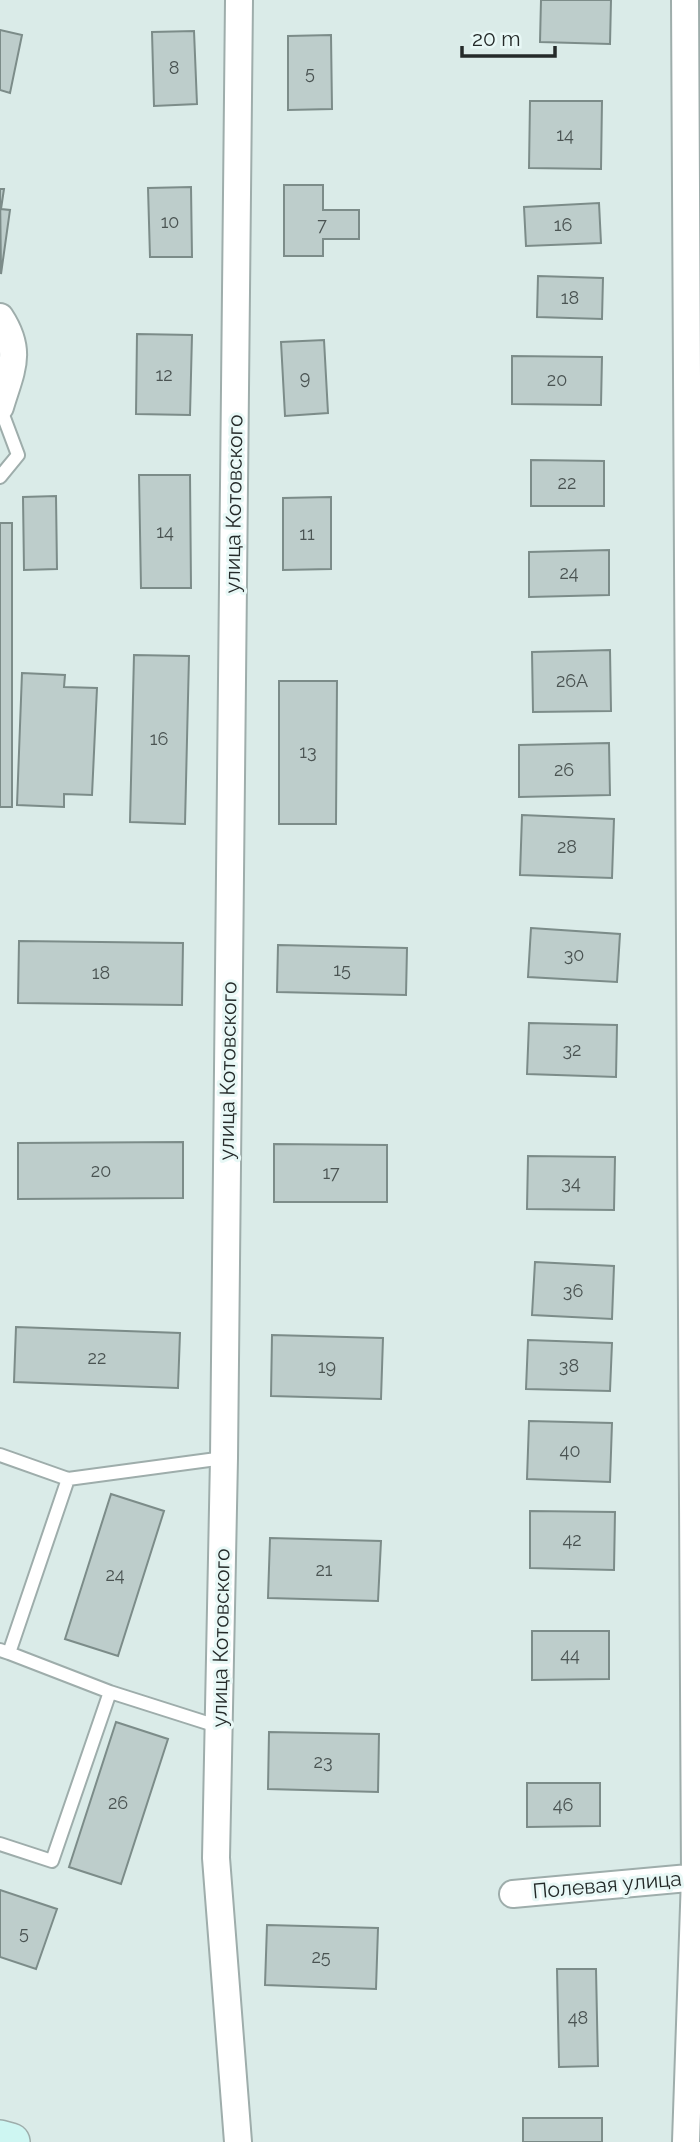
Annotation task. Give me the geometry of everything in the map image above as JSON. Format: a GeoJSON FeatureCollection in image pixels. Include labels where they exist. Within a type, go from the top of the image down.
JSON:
{"type":"FeatureCollection","features":[{"type":"Feature","properties":{"kind":"main road"},"geometry":{"type":"LineString","coordinates":[[0,2138],[10,2142]]}},
{"type":"Feature","properties":{"kind":"street","name":"улица Котовского"},"geometry":{"type":"LineString","coordinates":[[238,2142],[216,1858],[224,1458],[239,0]]}},
{"type":"Feature","properties":{"kind":"street"},"geometry":{"type":"LineString","coordinates":[[685,0],[694,738],[698,1877],[686,2142]]}},
{"type":"Feature","properties":{"kind":"street"},"geometry":{"type":"LineString","coordinates":[[0,317],[9,331],[15,354],[0,407]]}},
{"type":"Feature","properties":{"kind":"street","name":"Полевая улица"},"geometry":{"type":"LineString","coordinates":[[513,1894],[698,1877]]}},
{"type":"Feature","properties":{"kind":"lane"},"geometry":{"type":"LineString","coordinates":[[0,407],[18,455],[0,477]]}},
{"type":"Feature","properties":{"kind":"lane"},"geometry":{"type":"LineString","coordinates":[[0,1455],[68,1479],[224,1458]]}},
{"type":"Feature","properties":{"kind":"lane"},"geometry":{"type":"LineString","coordinates":[[68,1479],[4,1652],[110,1692],[220,1727]]}},
{"type":"Feature","properties":{"kind":"lane"},"geometry":{"type":"LineString","coordinates":[[0,1844],[52,1861],[110,1692]]}},
{"type":"Feature","properties":{"kind":"building"},"geometry":{"type":"Polygon","coordinates":[[[541,0],[611,0],[610,44],[540,42],[541,0]]]}},
{"type":"Feature","properties":{"kind":"building"},"geometry":{"type":"Polygon","coordinates":[[[0,30],[22,35],[10,93],[0,90],[0,30]]]}},
{"type":"Feature","properties":{"kind":"building"},"geometry":{"type":"Polygon","coordinates":[[[194,31],[197,104],[154,106],[152,32],[194,31]]]}},
{"type":"Feature","properties":{"kind":"building"},"geometry":{"type":"Polygon","coordinates":[[[331,35],[332,109],[288,110],[288,36],[331,35]]]}},
{"type":"Feature","properties":{"kind":"building"},"geometry":{"type":"Polygon","coordinates":[[[530,101],[602,101],[601,169],[529,168],[530,101]]]}},
{"type":"Feature","properties":{"kind":"building"},"geometry":{"type":"Polygon","coordinates":[[[284,185],[323,185],[323,210],[359,210],[359,239],[323,239],[323,256],[284,256],[284,185]]]}},
{"type":"Feature","properties":{"kind":"building"},"geometry":{"type":"Polygon","coordinates":[[[191,187],[192,257],[150,257],[148,188],[191,187]]]}},
{"type":"Feature","properties":{"kind":"building"},"geometry":{"type":"Polygon","coordinates":[[[0,189],[4,189],[1,209],[10,210],[1,274],[0,189]]]}},
{"type":"Feature","properties":{"kind":"building"},"geometry":{"type":"Polygon","coordinates":[[[599,203],[601,243],[526,246],[524,207],[599,203]]]}},
{"type":"Feature","properties":{"kind":"building"},"geometry":{"type":"Polygon","coordinates":[[[538,276],[603,278],[602,319],[537,317],[538,276]]]}},
{"type":"Feature","properties":{"kind":"building"},"geometry":{"type":"Polygon","coordinates":[[[137,334],[192,335],[190,415],[136,414],[137,334]]]}},
{"type":"Feature","properties":{"kind":"building"},"geometry":{"type":"Polygon","coordinates":[[[324,340],[328,413],[285,416],[281,342],[324,340]]]}},
{"type":"Feature","properties":{"kind":"building"},"geometry":{"type":"Polygon","coordinates":[[[512,356],[602,357],[601,405],[512,404],[512,356]]]}},
{"type":"Feature","properties":{"kind":"building"},"geometry":{"type":"Polygon","coordinates":[[[531,460],[604,461],[604,506],[531,506],[531,460]]]}},
{"type":"Feature","properties":{"kind":"building"},"geometry":{"type":"Polygon","coordinates":[[[139,475],[190,475],[191,588],[141,588],[139,475]]]}},
{"type":"Feature","properties":{"kind":"building"},"geometry":{"type":"Polygon","coordinates":[[[56,496],[57,569],[24,570],[23,497],[56,496]]]}},
{"type":"Feature","properties":{"kind":"building"},"geometry":{"type":"Polygon","coordinates":[[[331,497],[331,569],[283,570],[283,498],[331,497]]]}},
{"type":"Feature","properties":{"kind":"building"},"geometry":{"type":"Polygon","coordinates":[[[0,523],[12,523],[12,807],[0,807],[0,523]]]}},
{"type":"Feature","properties":{"kind":"building"},"geometry":{"type":"Polygon","coordinates":[[[609,550],[609,595],[529,597],[529,552],[609,550]]]}},
{"type":"Feature","properties":{"kind":"building"},"geometry":{"type":"Polygon","coordinates":[[[610,650],[611,711],[533,712],[532,652],[610,650]]]}},
{"type":"Feature","properties":{"kind":"building"},"geometry":{"type":"Polygon","coordinates":[[[134,655],[189,656],[185,824],[130,822],[134,655]]]}},
{"type":"Feature","properties":{"kind":"building"},"geometry":{"type":"Polygon","coordinates":[[[22,673],[65,675],[64,687],[97,688],[92,795],[64,794],[64,807],[17,805],[22,673]]]}},
{"type":"Feature","properties":{"kind":"building"},"geometry":{"type":"Polygon","coordinates":[[[279,681],[337,681],[336,824],[279,824],[279,681]]]}},
{"type":"Feature","properties":{"kind":"building"},"geometry":{"type":"Polygon","coordinates":[[[609,743],[610,795],[519,797],[519,745],[609,743]]]}},
{"type":"Feature","properties":{"kind":"building"},"geometry":{"type":"Polygon","coordinates":[[[522,815],[614,819],[612,878],[520,875],[522,815]]]}},
{"type":"Feature","properties":{"kind":"building"},"geometry":{"type":"Polygon","coordinates":[[[531,928],[620,934],[617,982],[528,977],[531,928]]]}},
{"type":"Feature","properties":{"kind":"building"},"geometry":{"type":"Polygon","coordinates":[[[19,941],[183,943],[182,1005],[18,1003],[19,941]]]}},
{"type":"Feature","properties":{"kind":"building"},"geometry":{"type":"Polygon","coordinates":[[[278,945],[407,948],[406,995],[277,992],[278,945]]]}},
{"type":"Feature","properties":{"kind":"building"},"geometry":{"type":"Polygon","coordinates":[[[529,1023],[617,1025],[616,1077],[527,1074],[529,1023]]]}},
{"type":"Feature","properties":{"kind":"building"},"geometry":{"type":"Polygon","coordinates":[[[183,1142],[183,1198],[18,1199],[18,1143],[183,1142]]]}},
{"type":"Feature","properties":{"kind":"building"},"geometry":{"type":"Polygon","coordinates":[[[274,1144],[387,1145],[387,1202],[274,1202],[274,1144]]]}},
{"type":"Feature","properties":{"kind":"building"},"geometry":{"type":"Polygon","coordinates":[[[528,1156],[615,1157],[614,1210],[527,1209],[528,1156]]]}},
{"type":"Feature","properties":{"kind":"building"},"geometry":{"type":"Polygon","coordinates":[[[535,1262],[614,1266],[612,1319],[532,1315],[535,1262]]]}},
{"type":"Feature","properties":{"kind":"building"},"geometry":{"type":"Polygon","coordinates":[[[16,1327],[180,1333],[178,1388],[14,1382],[16,1327]]]}},
{"type":"Feature","properties":{"kind":"building"},"geometry":{"type":"Polygon","coordinates":[[[272,1335],[383,1338],[381,1399],[271,1396],[272,1335]]]}},
{"type":"Feature","properties":{"kind":"building"},"geometry":{"type":"Polygon","coordinates":[[[528,1340],[612,1343],[610,1391],[526,1389],[528,1340]]]}},
{"type":"Feature","properties":{"kind":"building"},"geometry":{"type":"Polygon","coordinates":[[[529,1421],[612,1423],[610,1482],[527,1479],[529,1421]]]}},
{"type":"Feature","properties":{"kind":"building"},"geometry":{"type":"Polygon","coordinates":[[[111,1494],[164,1511],[118,1656],[65,1639],[111,1494]]]}},
{"type":"Feature","properties":{"kind":"building"},"geometry":{"type":"Polygon","coordinates":[[[530,1511],[615,1512],[614,1570],[530,1568],[530,1511]]]}},
{"type":"Feature","properties":{"kind":"building"},"geometry":{"type":"Polygon","coordinates":[[[270,1538],[381,1541],[378,1601],[268,1598],[270,1538]]]}},
{"type":"Feature","properties":{"kind":"building"},"geometry":{"type":"Polygon","coordinates":[[[532,1631],[609,1631],[609,1679],[532,1680],[532,1631]]]}},
{"type":"Feature","properties":{"kind":"building"},"geometry":{"type":"Polygon","coordinates":[[[116,1722],[168,1739],[121,1884],[69,1867],[116,1722]]]}},
{"type":"Feature","properties":{"kind":"building"},"geometry":{"type":"Polygon","coordinates":[[[269,1732],[379,1734],[378,1792],[268,1789],[269,1732]]]}},
{"type":"Feature","properties":{"kind":"building"},"geometry":{"type":"Polygon","coordinates":[[[527,1783],[600,1783],[600,1826],[527,1827],[527,1783]]]}},
{"type":"Feature","properties":{"kind":"building"},"geometry":{"type":"Polygon","coordinates":[[[0,1890],[57,1909],[36,1969],[0,1957],[0,1890]]]}},
{"type":"Feature","properties":{"kind":"building"},"geometry":{"type":"Polygon","coordinates":[[[267,1925],[378,1928],[376,1989],[265,1985],[267,1925]]]}},
{"type":"Feature","properties":{"kind":"building"},"geometry":{"type":"Polygon","coordinates":[[[557,1969],[596,1969],[598,2066],[559,2067],[557,1969]]]}},
{"type":"Feature","properties":{"kind":"building"},"geometry":{"type":"Polygon","coordinates":[[[523,2118],[602,2118],[602,2142],[523,2142],[523,2118]]]}}]}
